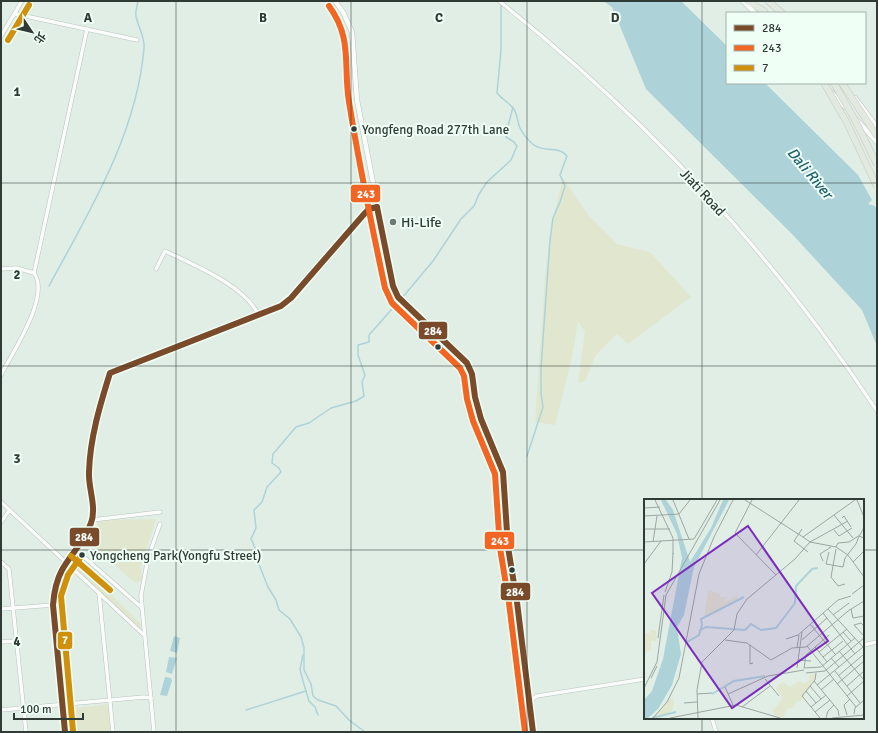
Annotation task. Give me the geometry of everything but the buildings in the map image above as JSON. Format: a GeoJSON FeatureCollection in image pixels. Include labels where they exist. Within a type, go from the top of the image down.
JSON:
{"type":"FeatureCollection","features":[{"type":"Feature","properties":{"kind":"highway"},"geometry":{"type":"LineString","coordinates":[[747,1],[765,12]]}},
{"type":"Feature","properties":{"kind":"highway"},"geometry":{"type":"LineString","coordinates":[[753,1],[765,12]]}},
{"type":"Feature","properties":{"kind":"highway"},"geometry":{"type":"LineString","coordinates":[[767,1],[779,12]]}},
{"type":"Feature","properties":{"kind":"highway"},"geometry":{"type":"LineString","coordinates":[[824,84],[847,123],[877,187]]}},
{"type":"Feature","properties":{"kind":"highway"},"geometry":{"type":"LineString","coordinates":[[835,84],[856,122],[877,165]]}},
{"type":"Feature","properties":{"kind":"highway"},"geometry":{"type":"LineString","coordinates":[[843,84],[877,136]]}},
{"type":"Feature","properties":{"kind":"street"},"geometry":{"type":"LineString","coordinates":[[1,36],[16,14],[22,1]]}},
{"type":"Feature","properties":{"kind":"street"},"geometry":{"type":"LineString","coordinates":[[335,1],[343,12],[352,32],[356,89],[391,280],[398,297],[467,363],[472,374],[475,397],[481,418],[502,468],[508,547],[517,602],[528,702],[533,732]]}},
{"type":"Feature","properties":{"kind":"street","name":"Jiati Road"},"geometry":{"type":"LineString","coordinates":[[499,1],[615,102],[709,196],[806,310],[877,411]]}},
{"type":"Feature","properties":{"kind":"street"},"geometry":{"type":"LineString","coordinates":[[743,1],[754,12]]}},
{"type":"Feature","properties":{"kind":"street"},"geometry":{"type":"LineString","coordinates":[[16,14],[137,40]]}},
{"type":"Feature","properties":{"kind":"street"},"geometry":{"type":"LineString","coordinates":[[1,374],[27,325],[37,300],[38,282],[34,273],[87,29]]}},
{"type":"Feature","properties":{"kind":"street"},"geometry":{"type":"LineString","coordinates":[[824,84],[877,142]]}},
{"type":"Feature","properties":{"kind":"street"},"geometry":{"type":"LineString","coordinates":[[843,84],[877,127]]}},
{"type":"Feature","properties":{"kind":"street"},"geometry":{"type":"LineString","coordinates":[[837,98],[848,90]]}},
{"type":"Feature","properties":{"kind":"street"},"geometry":{"type":"LineString","coordinates":[[65,732],[53,605],[55,584],[65,563],[76,550],[92,520],[89,472],[98,416],[110,373],[275,310],[286,303],[365,213],[370,209],[377,207]]}},
{"type":"Feature","properties":{"kind":"street"},"geometry":{"type":"LineString","coordinates":[[156,269],[165,251],[229,285],[255,306],[259,316]]}},
{"type":"Feature","properties":{"kind":"street"},"geometry":{"type":"LineString","coordinates":[[1,269],[16,268],[34,273]]}},
{"type":"Feature","properties":{"kind":"street"},"geometry":{"type":"LineString","coordinates":[[1,502],[144,635]]}},
{"type":"Feature","properties":{"kind":"street"},"geometry":{"type":"LineString","coordinates":[[1,522],[9,511]]}},
{"type":"Feature","properties":{"kind":"street"},"geometry":{"type":"LineString","coordinates":[[92,520],[160,512]]}},
{"type":"Feature","properties":{"kind":"street"},"geometry":{"type":"LineString","coordinates":[[154,732],[141,596],[144,574],[151,546],[160,524]]}},
{"type":"Feature","properties":{"kind":"street"},"geometry":{"type":"LineString","coordinates":[[76,550],[142,607]]}},
{"type":"Feature","properties":{"kind":"street"},"geometry":{"type":"LineString","coordinates":[[1,562],[9,569],[26,732]]}},
{"type":"Feature","properties":{"kind":"street"},"geometry":{"type":"LineString","coordinates":[[99,593],[113,732]]}},
{"type":"Feature","properties":{"kind":"street"},"geometry":{"type":"LineString","coordinates":[[1,609],[53,605]]}},
{"type":"Feature","properties":{"kind":"street"},"geometry":{"type":"LineString","coordinates":[[1,642],[17,641]]}},
{"type":"Feature","properties":{"kind":"street"},"geometry":{"type":"LineString","coordinates":[[864,645],[877,642]]}},
{"type":"Feature","properties":{"kind":"street"},"geometry":{"type":"LineString","coordinates":[[528,702],[537,696],[644,679]]}},
{"type":"Feature","properties":{"kind":"street"},"geometry":{"type":"LineString","coordinates":[[1,710],[110,700],[151,698]]}},
{"type":"Feature","properties":{"kind":"street"},"geometry":{"type":"LineString","coordinates":[[712,719],[716,732]]}},
{"type":"Feature","properties":{"kind":"green space"},"geometry":{"type":"Polygon","coordinates":[[[563,178],[589,216],[617,244],[650,252],[691,297],[628,344],[617,334],[596,355],[585,381],[578,383],[585,331],[578,322],[572,357],[555,425],[535,422],[545,276],[552,222],[563,178]]]}},
{"type":"Feature","properties":{"kind":"green space"},"geometry":{"type":"Polygon","coordinates":[[[156,519],[141,567],[142,580],[135,583],[88,541],[100,520],[156,519]]]}},
{"type":"Feature","properties":{"kind":"green space"},"geometry":{"type":"Polygon","coordinates":[[[76,560],[140,623],[141,630],[71,566],[76,560]]]}},
{"type":"Feature","properties":{"kind":"green space"},"geometry":{"type":"Polygon","coordinates":[[[108,704],[111,732],[73,732],[69,709],[108,704]]]}},
{"type":"Feature","properties":{"kind":"water","name":"Dali River"},"geometry":{"type":"Polygon","coordinates":[[[603,1],[681,1],[726,45],[726,84],[766,84],[858,175],[872,200],[868,204],[875,206],[877,210],[877,346],[862,310],[792,234],[646,89],[612,7],[603,1]]]}},
{"type":"Feature","properties":{"kind":"water"},"geometry":{"type":"Polygon","coordinates":[[[174,636],[180,638],[177,653],[170,651],[174,636]]]}},
{"type":"Feature","properties":{"kind":"water"},"geometry":{"type":"Polygon","coordinates":[[[169,657],[177,658],[172,674],[166,672],[169,657]]]}},
{"type":"Feature","properties":{"kind":"water"},"geometry":{"type":"Polygon","coordinates":[[[165,677],[171,678],[172,681],[167,696],[160,695],[165,677]]]}},
{"type":"Feature","properties":{"kind":"waterway"},"geometry":{"type":"LineString","coordinates":[[49,286],[80,230],[109,172],[132,111],[140,80],[144,48],[136,14],[138,1]]}},
{"type":"Feature","properties":{"kind":"waterway"},"geometry":{"type":"LineString","coordinates":[[501,4],[501,50],[497,93],[515,110],[520,128],[524,135],[532,143],[542,149],[559,151],[567,156],[560,175],[565,186],[553,218],[550,240],[541,368],[541,393],[543,407],[527,456]]}},
{"type":"Feature","properties":{"kind":"waterway"},"geometry":{"type":"LineString","coordinates":[[402,298],[433,261],[461,219],[474,206],[479,194],[487,182],[511,160],[517,146],[506,137],[506,134],[513,107]]}},
{"type":"Feature","properties":{"kind":"waterway"},"geometry":{"type":"LineString","coordinates":[[365,732],[349,720],[336,706],[318,700],[313,696],[311,684],[304,670],[304,648],[301,637],[290,619],[279,610],[276,600],[268,587],[258,562],[258,554],[251,539],[256,528],[254,510],[262,502],[267,487],[281,472],[279,468],[272,463],[273,454],[296,427],[309,423],[331,408],[356,401],[364,396],[362,382],[365,375],[358,355],[358,345],[369,342],[369,335],[399,301]]}},
{"type":"Feature","properties":{"kind":"waterway"},"geometry":{"type":"LineString","coordinates":[[303,655],[300,669],[309,701],[315,707],[318,715]]}},
{"type":"Feature","properties":{"kind":"waterway"},"geometry":{"type":"LineString","coordinates":[[246,710],[306,691]]}},
{"type":"Feature","properties":{"kind":"transit line","name":"7"},"geometry":{"type":"LineString","coordinates":[[8,40],[29,5]]}},
{"type":"Feature","properties":{"kind":"transit line","name":"243"},"geometry":{"type":"LineString","coordinates":[[329,6],[337,18],[344,41],[349,102],[385,288],[392,303],[460,368],[464,376],[467,399],[473,421],[495,474],[500,548],[509,603],[525,732]]}},
{"type":"Feature","properties":{"kind":"transit line","name":"284"},"geometry":{"type":"LineString","coordinates":[[377,207],[393,286],[398,297],[467,363],[472,374],[475,397],[481,419],[503,472],[508,547],[517,602],[533,732]]}},
{"type":"Feature","properties":{"kind":"transit line","name":"284"},"geometry":{"type":"LineString","coordinates":[[65,732],[53,605],[54,596],[60,574],[82,542],[93,517],[93,504],[89,478],[91,447],[99,409],[110,373],[281,306],[291,298],[365,213],[369,209],[377,207]]}},
{"type":"Feature","properties":{"kind":"transit line","name":"7"},"geometry":{"type":"LineString","coordinates":[[73,731],[61,596],[68,575],[82,555]]}},
{"type":"Feature","properties":{"kind":"transit line","name":"7"},"geometry":{"type":"LineString","coordinates":[[71,556],[110,590]]}},
{"type":"Feature","properties":{"kind":"place","name":"Yongfeng Road 277th Lane"},"geometry":{"type":"Point","coordinates":[354,129]}},
{"type":"Feature","properties":{"kind":"place","name":"Hi-Life"},"geometry":{"type":"Point","coordinates":[393,222]}},
{"type":"Feature","properties":{"kind":"place","name":"Yongcheng Park(Yongfu Street)"},"geometry":{"type":"Point","coordinates":[82,555]}}]}
